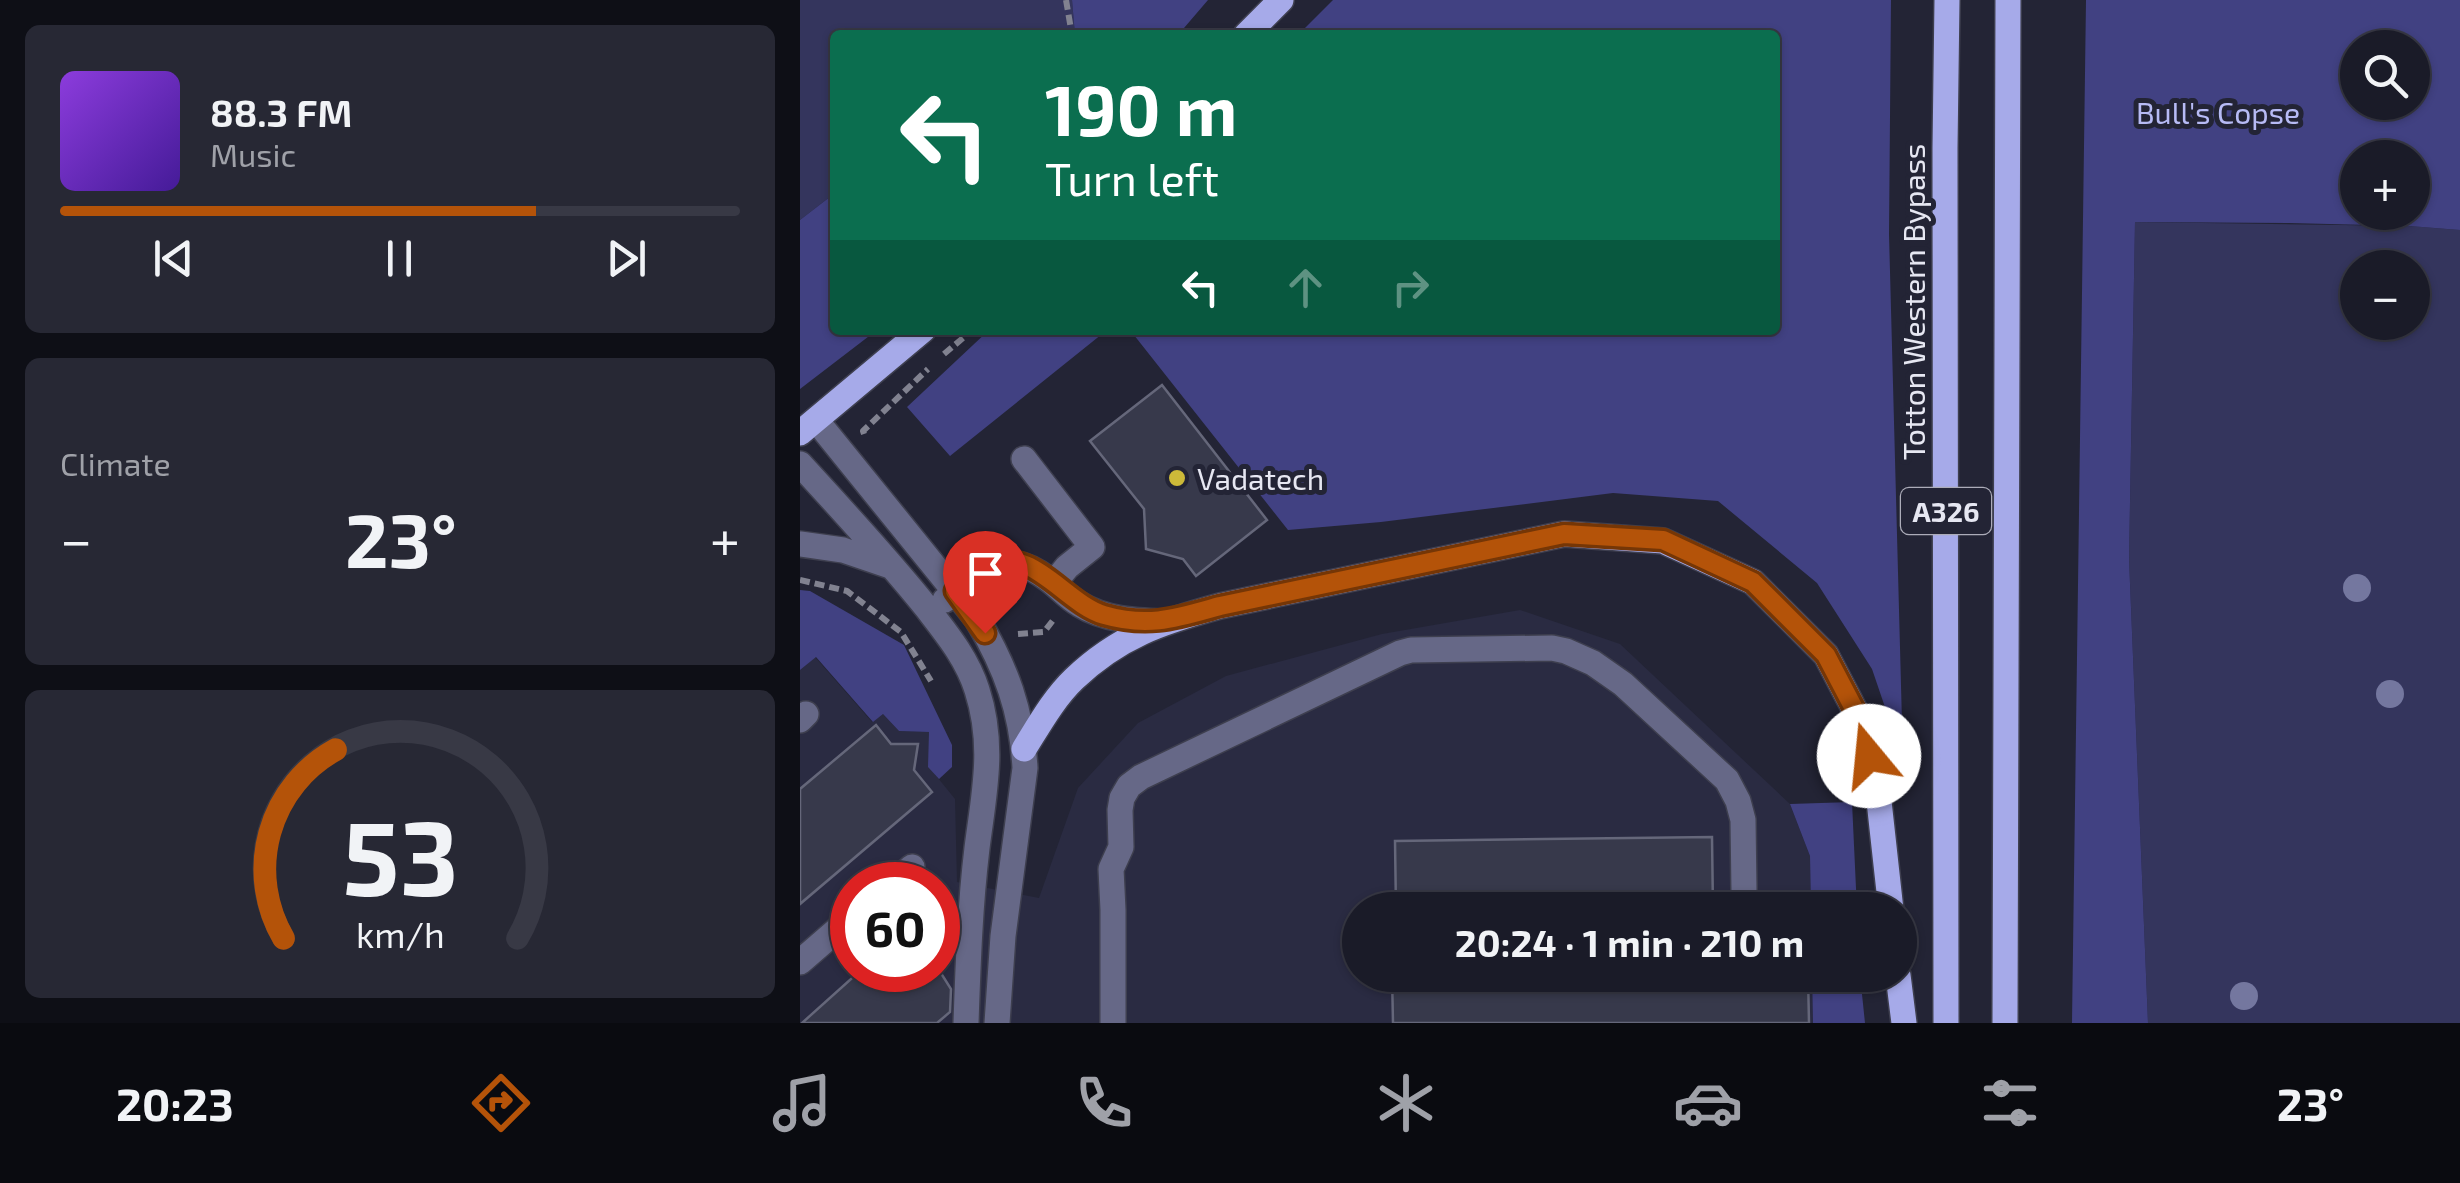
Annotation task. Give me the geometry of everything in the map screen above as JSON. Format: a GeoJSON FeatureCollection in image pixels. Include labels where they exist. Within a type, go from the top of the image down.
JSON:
{"type":"FeatureCollection","features":[{"type":"Feature","properties":{"kind":"main road"},"geometry":{"type":"LineString","coordinates":[[1251,30],[1281,0]]}},
{"type":"Feature","properties":{"kind":"main road","name":"Totton Western Bypass"},"geometry":{"type":"LineString","coordinates":[[1946,1023],[1947,0]]}},
{"type":"Feature","properties":{"kind":"main road","name":"A326"},"geometry":{"type":"LineString","coordinates":[[2006,1023],[2008,0]]}},
{"type":"Feature","properties":{"kind":"main road"},"geometry":{"type":"LineString","coordinates":[[808,426],[918,335]]}},
{"type":"Feature","properties":{"kind":"main road"},"geometry":{"type":"LineString","coordinates":[[1024,748],[1072,680],[1115,645],[1164,622],[1220,606],[1564,534],[1663,540],[1753,582],[1826,655],[1860,720],[1878,792],[1889,892]]}},
{"type":"Feature","properties":{"kind":"main road"},"geometry":{"type":"LineString","coordinates":[[1900,992],[1904,1023]]}},
{"type":"Feature","properties":{"kind":"street"},"geometry":{"type":"LineString","coordinates":[[808,426],[955,591],[985,633],[1013,691],[1024,748],[1024,790],[1003,936],[996,1023]]}},
{"type":"Feature","properties":{"kind":"street"},"geometry":{"type":"LineString","coordinates":[[1024,459],[1092,547],[1066,567],[1062,590]]}},
{"type":"Feature","properties":{"kind":"street"},"geometry":{"type":"LineString","coordinates":[[800,464],[930,612],[950,638],[977,690],[988,763],[977,849],[966,1023]]}},
{"type":"Feature","properties":{"kind":"street"},"geometry":{"type":"LineString","coordinates":[[800,544],[843,550],[894,568]]}},
{"type":"Feature","properties":{"kind":"street"},"geometry":{"type":"LineString","coordinates":[[930,612],[985,568],[1004,563],[1026,565],[1102,615],[1164,622]]}},
{"type":"Feature","properties":{"kind":"street"},"geometry":{"type":"LineString","coordinates":[[1113,1023],[1110,869],[1121,847],[1120,810],[1130,786],[1411,650],[1552,648],[1593,663],[1623,684],[1727,780],[1744,820],[1744,891]]}},
{"type":"Feature","properties":{"kind":"street"},"geometry":{"type":"LineString","coordinates":[[800,962],[830,936]]}},
{"type":"Feature","properties":{"kind":"path"},"geometry":{"type":"LineString","coordinates":[[1066,0],[1071,30]]}},
{"type":"Feature","properties":{"kind":"path"},"geometry":{"type":"LineString","coordinates":[[878,415],[963,338]]}},
{"type":"Feature","properties":{"kind":"path"},"geometry":{"type":"LineString","coordinates":[[800,580],[846,591],[901,632],[931,680]]}},
{"type":"Feature","properties":{"kind":"path"},"geometry":{"type":"LineString","coordinates":[[1013,636],[1044,632],[1062,590]]}},
{"type":"Feature","properties":{"kind":"shaded area"},"geometry":{"type":"Polygon","coordinates":[[[800,0],[1072,0],[1075,30],[830,30],[830,197],[800,220],[800,0]]]}},
{"type":"Feature","properties":{"kind":"shaded area"},"geometry":{"type":"Polygon","coordinates":[[[2135,222],[2460,230],[2460,1023],[2148,1023],[2129,559],[2135,222]]]}},
{"type":"Feature","properties":{"kind":"shaded area"},"geometry":{"type":"Polygon","coordinates":[[[1520,610],[1620,644],[1790,804],[1810,856],[1811,892],[1342,892],[1342,992],[1812,992],[1813,1023],[800,1023],[800,670],[815,657],[872,722],[883,714],[899,731],[929,732],[929,767],[955,799],[957,862],[830,862],[830,992],[960,992],[960,883],[1039,898],[1078,788],[1138,723],[1226,676],[1382,634],[1520,610]]]}},
{"type":"Feature","properties":{"kind":"green space"},"geometry":{"type":"Polygon","coordinates":[[[1072,0],[1208,0],[1182,30],[1075,30],[1072,0]]]}},
{"type":"Feature","properties":{"kind":"green space"},"geometry":{"type":"Polygon","coordinates":[[[1333,0],[1891,0],[1889,234],[1903,760],[1872,669],[1817,583],[1718,501],[1613,493],[1288,530],[1134,335],[1780,335],[1780,30],[1303,30],[1333,0]]]}},
{"type":"Feature","properties":{"kind":"green space","name":"Bull's Copse"},"geometry":{"type":"Polygon","coordinates":[[[2086,0],[2460,0],[2460,230],[2430,228],[2430,140],[2340,140],[2340,224],[2135,222],[2129,559],[2148,1023],[2072,1023],[2086,0]]]}},
{"type":"Feature","properties":{"kind":"green space"},"geometry":{"type":"Polygon","coordinates":[[[830,197],[830,335],[870,335],[800,389],[800,220],[830,197]]]}},
{"type":"Feature","properties":{"kind":"green space"},"geometry":{"type":"Polygon","coordinates":[[[984,335],[1101,335],[950,456],[907,407],[984,335]]]}},
{"type":"Feature","properties":{"kind":"green space"},"geometry":{"type":"Polygon","coordinates":[[[800,590],[810,591],[904,645],[952,745],[952,767],[939,779],[928,767],[929,732],[899,731],[883,714],[873,722],[816,657],[800,670],[800,590]]]}},
{"type":"Feature","properties":{"kind":"green space"},"geometry":{"type":"Polygon","coordinates":[[[1852,802],[1856,892],[1811,892],[1810,856],[1790,804],[1852,802]]]}},
{"type":"Feature","properties":{"kind":"green space"},"geometry":{"type":"Polygon","coordinates":[[[1812,992],[1862,992],[1865,1023],[1813,1023],[1812,992]]]}},
{"type":"Feature","properties":{"kind":"building","name":"Vadatech"},"geometry":{"type":"Polygon","coordinates":[[[1162,385],[1267,520],[1196,576],[1183,559],[1146,549],[1144,509],[1090,441],[1162,385]]]}},
{"type":"Feature","properties":{"kind":"building"},"geometry":{"type":"Polygon","coordinates":[[[876,725],[891,744],[918,744],[914,770],[932,792],[850,862],[830,862],[830,879],[800,904],[800,789],[876,725]]]}},
{"type":"Feature","properties":{"kind":"building"},"geometry":{"type":"Polygon","coordinates":[[[1712,837],[1713,892],[1396,892],[1395,841],[1712,837]]]}},
{"type":"Feature","properties":{"kind":"building"},"geometry":{"type":"Polygon","coordinates":[[[837,992],[951,992],[950,1012],[937,1023],[802,1023],[837,992]]]}},
{"type":"Feature","properties":{"kind":"building"},"geometry":{"type":"Polygon","coordinates":[[[1392,992],[1808,992],[1809,1023],[1393,1023],[1392,992]]]}},
{"type":"Feature","properties":{"kind":"place","name":"Vadatech"},"geometry":{"type":"Point","coordinates":[1177,478]}},
{"type":"Feature","properties":{"kind":"route"},"geometry":{"type":"LineString","coordinates":[[985,633],[955,591],[994,564],[1026,565],[1082,606],[1102,615],[1164,622],[1220,606],[1564,534],[1663,540],[1753,582],[1826,655],[1860,720],[1869,756]]}}]}
